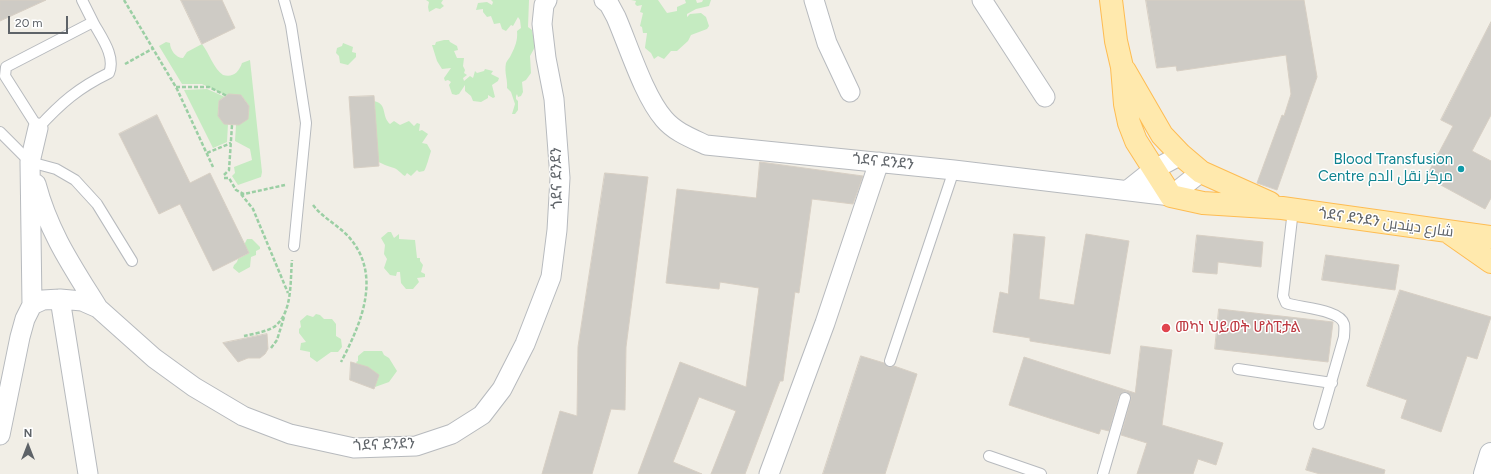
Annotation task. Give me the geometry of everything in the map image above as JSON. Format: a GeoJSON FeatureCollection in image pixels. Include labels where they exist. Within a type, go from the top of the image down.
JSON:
{"type":"FeatureCollection","features":[{"type":"Feature","properties":{"kind":"main road"},"geometry":{"type":"LineString","coordinates":[[1111,0],[1116,41],[1122,66],[1125,104],[1129,123],[1136,141],[1152,170],[1171,196]]}},
{"type":"Feature","properties":{"kind":"main road","name":"ጎደና ደንደን شارع ديندين"},"geometry":{"type":"LineString","coordinates":[[1122,66],[1162,135],[1181,155],[1201,172],[1288,209]]}},
{"type":"Feature","properties":{"kind":"main road","name":"ጎደና ደንደን شارع ديندين"},"geometry":{"type":"LineString","coordinates":[[1171,196],[1204,203],[1288,209],[1491,237]]}},
{"type":"Feature","properties":{"kind":"main road"},"geometry":{"type":"LineString","coordinates":[[1449,232],[1491,262]]}},
{"type":"Feature","properties":{"kind":"main road"},"geometry":{"type":"LineString","coordinates":[[1486,474],[1491,454]]}},
{"type":"Feature","properties":{"kind":"street","name":"ጎደና ደንደን"},"geometry":{"type":"LineString","coordinates":[[32,305],[43,300],[60,299],[82,302],[98,308],[154,358],[194,387],[243,416],[290,434],[354,448],[416,446],[452,434],[482,416],[502,388],[525,344],[551,276],[557,230],[560,178],[554,99],[546,58],[542,24],[544,5],[547,0]]}},
{"type":"Feature","properties":{"kind":"street","name":"ጎደና ደንደን"},"geometry":{"type":"LineString","coordinates":[[604,0],[609,4],[616,17],[650,100],[665,120],[682,134],[706,145],[954,170],[1171,196]]}},
{"type":"Feature","properties":{"kind":"street"},"geometry":{"type":"LineString","coordinates":[[814,0],[827,43],[850,92]]}},
{"type":"Feature","properties":{"kind":"street"},"geometry":{"type":"LineString","coordinates":[[982,0],[1045,97]]}},
{"type":"Feature","properties":{"kind":"street"},"geometry":{"type":"LineString","coordinates":[[0,435],[6,380],[25,319],[32,305],[30,162],[38,128]]}},
{"type":"Feature","properties":{"kind":"street"},"geometry":{"type":"LineString","coordinates":[[1128,190],[1152,170],[1181,155]]}},
{"type":"Feature","properties":{"kind":"street"},"geometry":{"type":"LineString","coordinates":[[30,162],[42,204],[57,242],[98,308]]}},
{"type":"Feature","properties":{"kind":"street"},"geometry":{"type":"LineString","coordinates":[[769,474],[825,323],[879,162]]}},
{"type":"Feature","properties":{"kind":"street"},"geometry":{"type":"LineString","coordinates":[[1171,196],[1201,172]]}},
{"type":"Feature","properties":{"kind":"street"},"geometry":{"type":"LineString","coordinates":[[60,299],[88,474]]}},
{"type":"Feature","properties":{"kind":"lane"},"geometry":{"type":"LineString","coordinates":[[82,0],[112,59],[112,67],[109,74],[92,81],[66,99],[38,128],[5,76],[6,66],[93,22]]}},
{"type":"Feature","properties":{"kind":"lane"},"geometry":{"type":"LineString","coordinates":[[284,0],[291,25],[306,123],[294,246]]}},
{"type":"Feature","properties":{"kind":"lane"},"geometry":{"type":"LineString","coordinates":[[0,132],[30,162],[56,168],[75,180],[97,204],[132,261]]}},
{"type":"Feature","properties":{"kind":"lane"},"geometry":{"type":"LineString","coordinates":[[890,361],[954,170]]}},
{"type":"Feature","properties":{"kind":"lane"},"geometry":{"type":"LineString","coordinates":[[1288,209],[1283,296],[1286,303],[1329,312],[1339,316],[1344,324],[1344,337],[1319,424]]}},
{"type":"Feature","properties":{"kind":"lane"},"geometry":{"type":"LineString","coordinates":[[1238,369],[1332,383]]}},
{"type":"Feature","properties":{"kind":"lane"},"geometry":{"type":"LineString","coordinates":[[1103,474],[1125,398]]}},
{"type":"Feature","properties":{"kind":"lane"},"geometry":{"type":"LineString","coordinates":[[989,456],[1041,474]]}},
{"type":"Feature","properties":{"kind":"path"},"geometry":{"type":"LineString","coordinates":[[124,0],[176,87],[213,167]]}},
{"type":"Feature","properties":{"kind":"path"},"geometry":{"type":"LineString","coordinates":[[109,74],[152,49]]}},
{"type":"Feature","properties":{"kind":"path"},"geometry":{"type":"LineString","coordinates":[[176,87],[209,87],[227,96]]}},
{"type":"Feature","properties":{"kind":"path"},"geometry":{"type":"LineString","coordinates":[[232,125],[229,170],[224,176],[231,180],[236,190],[253,209],[288,294]]}},
{"type":"Feature","properties":{"kind":"path"},"geometry":{"type":"LineString","coordinates":[[207,153],[231,143]]}},
{"type":"Feature","properties":{"kind":"path"},"geometry":{"type":"LineString","coordinates":[[240,193],[251,194],[300,181],[307,197],[319,213],[346,234],[357,247],[367,275],[366,298],[355,334],[341,362]]}},
{"type":"Feature","properties":{"kind":"path"},"geometry":{"type":"LineString","coordinates":[[271,348],[277,340],[286,312],[294,246]]}},
{"type":"Feature","properties":{"kind":"path"},"geometry":{"type":"LineString","coordinates":[[244,336],[273,327],[286,312]]}},
{"type":"Feature","properties":{"kind":"green space"},"geometry":{"type":"Polygon","coordinates":[[[426,0],[443,0],[441,3],[444,6],[440,9],[436,8],[429,12],[429,2],[426,0]]]}},
{"type":"Feature","properties":{"kind":"green space"},"geometry":{"type":"Polygon","coordinates":[[[491,0],[529,0],[528,27],[532,30],[535,47],[530,56],[531,73],[526,80],[522,82],[523,92],[521,96],[518,97],[517,94],[516,96],[518,101],[518,110],[515,114],[512,114],[515,104],[511,92],[507,88],[506,62],[511,56],[516,43],[517,31],[521,28],[520,20],[518,17],[513,26],[511,25],[506,31],[502,29],[500,23],[494,24],[491,16],[487,17],[483,12],[483,9],[476,10],[478,3],[487,2],[492,5],[493,2],[491,0]]]}},
{"type":"Feature","properties":{"kind":"green space"},"geometry":{"type":"Polygon","coordinates":[[[631,0],[658,0],[667,13],[677,11],[677,7],[686,3],[685,0],[696,0],[697,3],[702,2],[703,0],[711,0],[709,6],[696,9],[687,14],[687,17],[690,14],[701,13],[706,17],[709,26],[707,29],[691,35],[688,41],[677,51],[671,51],[664,59],[658,56],[654,59],[651,53],[645,48],[647,33],[643,33],[642,27],[640,26],[643,13],[640,12],[642,5],[637,6],[635,4],[636,1],[631,0]]]}},
{"type":"Feature","properties":{"kind":"green space"},"geometry":{"type":"Polygon","coordinates":[[[449,40],[457,46],[458,50],[454,51],[457,58],[464,58],[464,73],[467,75],[463,78],[464,81],[470,76],[473,78],[475,71],[477,73],[484,71],[485,69],[493,71],[491,74],[499,78],[498,81],[492,85],[495,97],[493,98],[488,95],[488,98],[481,102],[473,101],[471,96],[465,91],[465,85],[459,94],[452,94],[449,85],[451,82],[448,80],[445,81],[444,78],[451,68],[442,69],[437,61],[432,45],[435,45],[436,42],[449,40]]]}},
{"type":"Feature","properties":{"kind":"green space"},"geometry":{"type":"Polygon","coordinates":[[[166,42],[170,43],[174,53],[180,58],[183,58],[187,52],[202,44],[217,69],[223,75],[227,76],[235,74],[242,63],[250,60],[262,172],[261,177],[238,185],[232,176],[235,173],[234,167],[252,160],[250,149],[235,141],[236,125],[249,106],[241,95],[227,96],[202,84],[182,84],[159,46],[166,42]]]}},
{"type":"Feature","properties":{"kind":"green space"},"geometry":{"type":"Polygon","coordinates":[[[343,43],[353,47],[352,52],[356,53],[356,57],[348,65],[340,63],[339,56],[336,53],[337,48],[342,46],[343,43]]]}},
{"type":"Feature","properties":{"kind":"green space"},"geometry":{"type":"Polygon","coordinates":[[[207,89],[225,97],[219,101],[218,116],[225,124],[228,124],[227,142],[213,148],[184,90],[207,89]]]}},
{"type":"Feature","properties":{"kind":"green space"},"geometry":{"type":"Polygon","coordinates":[[[374,101],[383,107],[387,121],[390,124],[394,121],[400,125],[409,121],[414,126],[417,123],[420,124],[419,131],[422,130],[428,134],[422,143],[427,144],[431,151],[424,171],[419,172],[417,170],[411,176],[407,173],[405,176],[396,169],[376,161],[374,101]]]}},
{"type":"Feature","properties":{"kind":"green space"},"geometry":{"type":"Polygon","coordinates":[[[388,232],[391,232],[394,238],[399,234],[399,239],[415,240],[417,258],[420,258],[423,265],[421,272],[425,274],[425,277],[417,278],[419,282],[413,289],[406,289],[401,283],[400,272],[397,272],[396,276],[390,275],[384,268],[387,259],[384,254],[385,245],[381,238],[388,232]]]}},
{"type":"Feature","properties":{"kind":"green space"},"geometry":{"type":"Polygon","coordinates":[[[247,239],[252,239],[260,247],[260,249],[256,251],[256,255],[251,257],[250,267],[239,273],[233,268],[238,259],[249,253],[244,245],[247,239]]]}},
{"type":"Feature","properties":{"kind":"green space"},"geometry":{"type":"Polygon","coordinates":[[[316,314],[320,315],[324,319],[332,319],[336,324],[336,336],[341,339],[342,347],[338,352],[331,352],[317,362],[310,357],[310,352],[300,350],[301,343],[306,342],[299,333],[299,329],[301,327],[300,321],[307,315],[313,317],[316,314]]]}},
{"type":"Feature","properties":{"kind":"green space"},"geometry":{"type":"Polygon","coordinates":[[[364,351],[382,351],[384,355],[389,358],[397,371],[389,382],[375,387],[356,362],[358,361],[358,356],[364,351]]]}},
{"type":"Feature","properties":{"kind":"building"},"geometry":{"type":"Polygon","coordinates":[[[0,0],[46,0],[0,21],[0,0]]]}},
{"type":"Feature","properties":{"kind":"building"},"geometry":{"type":"Polygon","coordinates":[[[181,0],[222,0],[235,28],[202,44],[181,0]]]}},
{"type":"Feature","properties":{"kind":"building"},"geometry":{"type":"Polygon","coordinates":[[[1146,0],[1304,0],[1317,77],[1277,190],[1257,183],[1282,115],[1284,116],[1291,94],[1286,55],[1177,71],[1176,66],[1157,68],[1146,0]]]}},
{"type":"Feature","properties":{"kind":"building"},"geometry":{"type":"Polygon","coordinates":[[[1491,22],[1491,115],[1472,151],[1491,161],[1491,198],[1485,209],[1426,177],[1453,126],[1441,120],[1491,22]]]}},
{"type":"Feature","properties":{"kind":"building"},"geometry":{"type":"Polygon","coordinates":[[[229,94],[241,95],[249,106],[248,119],[239,125],[224,124],[218,116],[219,101],[229,94]]]}},
{"type":"Feature","properties":{"kind":"building"},"geometry":{"type":"Polygon","coordinates":[[[374,96],[379,166],[354,168],[349,97],[374,96]]]}},
{"type":"Feature","properties":{"kind":"building"},"geometry":{"type":"Polygon","coordinates":[[[157,115],[190,183],[210,173],[249,253],[213,271],[180,204],[159,214],[119,134],[157,115]]]}},
{"type":"Feature","properties":{"kind":"building"},"geometry":{"type":"Polygon","coordinates":[[[760,162],[863,176],[853,204],[812,199],[799,293],[795,292],[783,381],[780,381],[745,474],[711,474],[736,411],[699,397],[673,462],[702,474],[638,474],[680,362],[746,387],[759,288],[720,282],[719,289],[666,283],[677,189],[756,198],[760,162]]]}},
{"type":"Feature","properties":{"kind":"building"},"geometry":{"type":"Polygon","coordinates":[[[605,173],[648,177],[626,347],[625,410],[611,409],[592,474],[542,474],[560,411],[577,416],[578,347],[605,173]]]}},
{"type":"Feature","properties":{"kind":"building"},"geometry":{"type":"Polygon","coordinates":[[[1014,234],[1045,237],[1039,299],[1074,305],[1086,234],[1129,241],[1110,354],[1030,341],[1030,338],[993,332],[1000,292],[1008,294],[1014,234]]]}},
{"type":"Feature","properties":{"kind":"building"},"geometry":{"type":"Polygon","coordinates":[[[1197,235],[1263,242],[1261,267],[1218,262],[1217,274],[1193,272],[1197,235]]]}},
{"type":"Feature","properties":{"kind":"building"},"geometry":{"type":"Polygon","coordinates":[[[1326,255],[1399,265],[1395,290],[1322,280],[1326,255]]]}},
{"type":"Feature","properties":{"kind":"building"},"geometry":{"type":"Polygon","coordinates":[[[1400,290],[1491,317],[1477,359],[1467,356],[1441,432],[1401,418],[1407,400],[1367,386],[1400,290]]]}},
{"type":"Feature","properties":{"kind":"building"},"geometry":{"type":"Polygon","coordinates":[[[1219,309],[1333,322],[1328,362],[1215,349],[1219,309]]]}},
{"type":"Feature","properties":{"kind":"building"},"geometry":{"type":"Polygon","coordinates":[[[267,334],[268,349],[260,358],[248,358],[238,362],[223,343],[267,334]]]}},
{"type":"Feature","properties":{"kind":"building"},"geometry":{"type":"Polygon","coordinates":[[[1141,346],[1172,350],[1162,425],[1223,443],[1216,465],[1198,459],[1193,474],[1137,474],[1147,443],[1121,435],[1131,399],[1131,396],[1127,392],[1123,392],[1119,396],[1109,431],[1101,429],[1099,434],[1009,405],[1024,357],[1135,393],[1141,346]]]}},
{"type":"Feature","properties":{"kind":"building"},"geometry":{"type":"Polygon","coordinates":[[[861,356],[884,363],[888,367],[894,366],[917,374],[885,474],[823,474],[861,356]]]}},
{"type":"Feature","properties":{"kind":"building"},"geometry":{"type":"Polygon","coordinates":[[[351,362],[368,367],[379,375],[374,389],[350,380],[351,362]]]}},
{"type":"Feature","properties":{"kind":"building"},"geometry":{"type":"Polygon","coordinates":[[[1313,448],[1385,470],[1384,474],[1320,474],[1306,470],[1313,448]]]}},
{"type":"Feature","properties":{"kind":"place","name":"Blood Transfusion Centre مركز نقل الدم"},"geometry":{"type":"Point","coordinates":[1461,169]}},
{"type":"Feature","properties":{"kind":"place","name":"መካነ ህይወት ሆስፒታል"},"geometry":{"type":"Point","coordinates":[1166,328]}}]}
